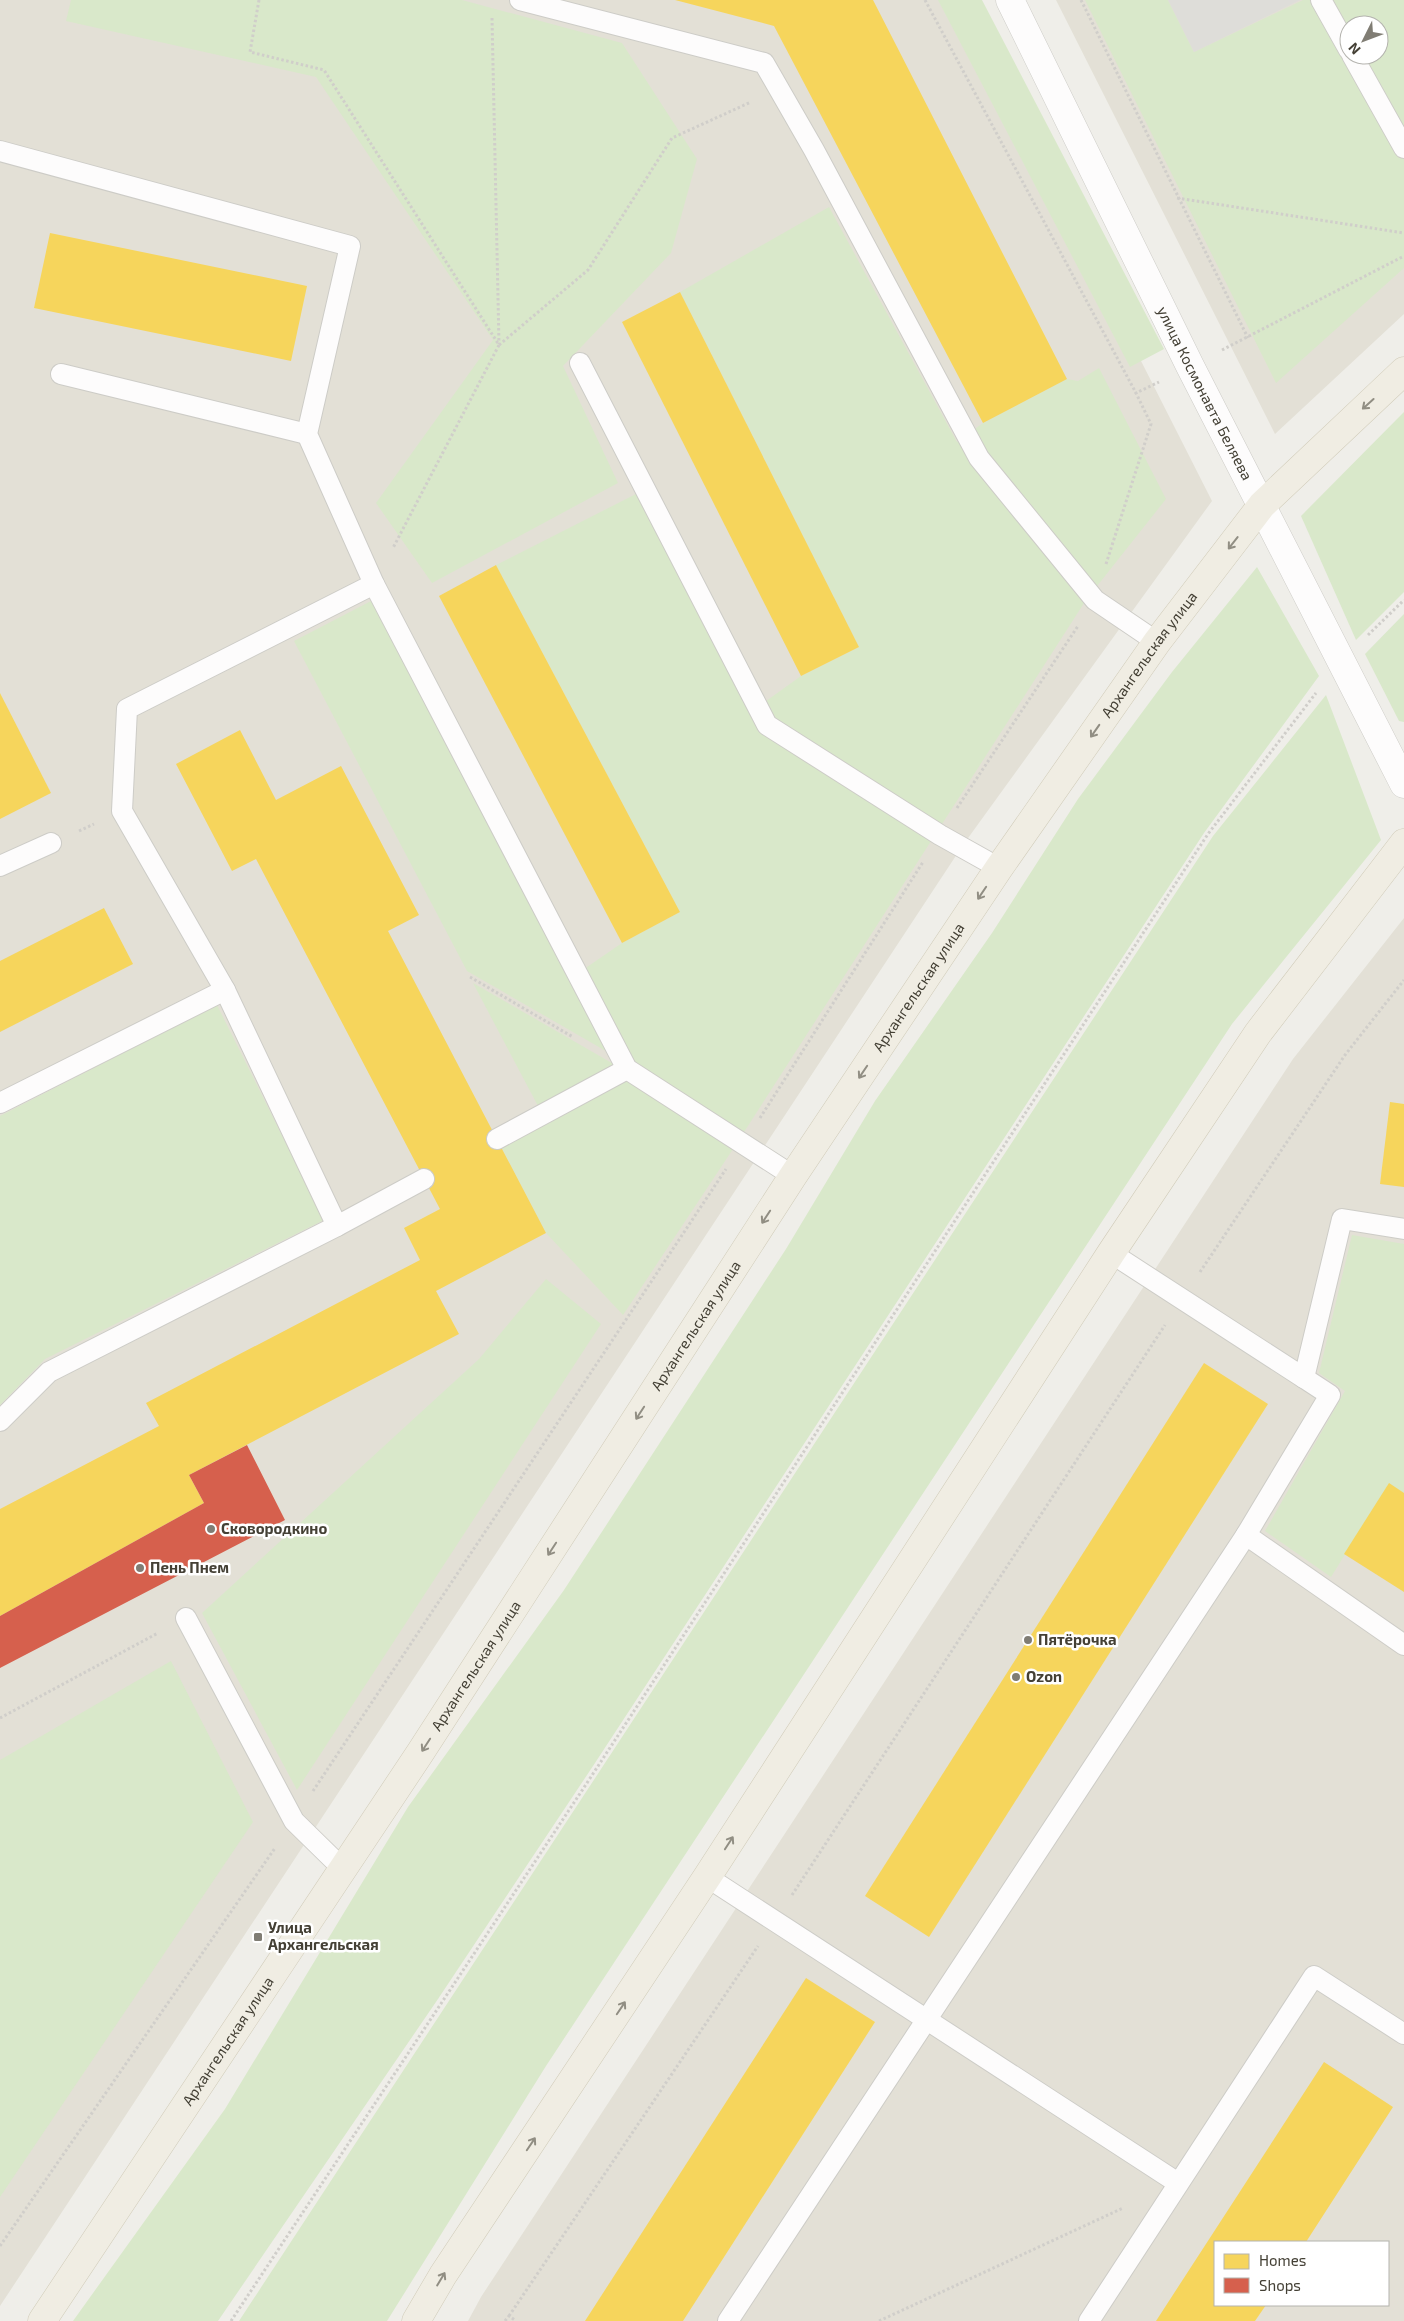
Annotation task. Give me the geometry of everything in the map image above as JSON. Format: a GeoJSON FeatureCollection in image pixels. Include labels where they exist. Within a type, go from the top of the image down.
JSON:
{"type":"FeatureCollection","features":[{"type":"Feature","properties":{"kind":"main road","name":"Архангельская улица"},"geometry":{"type":"LineString","coordinates":[[42,2321],[437,1728],[793,1176],[999,868],[1157,642],[1262,505],[1404,371]]}},
{"type":"Feature","properties":{"kind":"main road"},"geometry":{"type":"LineString","coordinates":[[416,2321],[443,2275],[707,1877],[1111,1253],[1258,1034],[1404,843]]}},
{"type":"Feature","properties":{"kind":"street","name":"улица Космонавта Беляева"},"geometry":{"type":"LineString","coordinates":[[1010,0],[1190,366],[1404,784]]}},
{"type":"Feature","properties":{"kind":"lane"},"geometry":{"type":"LineString","coordinates":[[520,0],[764,63],[978,458],[1095,600],[1157,642]]}},
{"type":"Feature","properties":{"kind":"lane"},"geometry":{"type":"LineString","coordinates":[[1321,0],[1339,32]]}},
{"type":"Feature","properties":{"kind":"lane"},"geometry":{"type":"LineString","coordinates":[[1358,65],[1404,148]]}},
{"type":"Feature","properties":{"kind":"lane"},"geometry":{"type":"LineString","coordinates":[[0,151],[350,246],[307,434],[374,584],[627,1069],[793,1176]]}},
{"type":"Feature","properties":{"kind":"lane"},"geometry":{"type":"LineString","coordinates":[[580,363],[767,725],[940,835],[999,868]]}},
{"type":"Feature","properties":{"kind":"lane"},"geometry":{"type":"LineString","coordinates":[[61,374],[307,434]]}},
{"type":"Feature","properties":{"kind":"lane"},"geometry":{"type":"LineString","coordinates":[[337,1226],[225,990],[122,811],[127,709],[374,584]]}},
{"type":"Feature","properties":{"kind":"lane"},"geometry":{"type":"LineString","coordinates":[[0,866],[51,843]]}},
{"type":"Feature","properties":{"kind":"lane"},"geometry":{"type":"LineString","coordinates":[[0,1103],[225,990]]}},
{"type":"Feature","properties":{"kind":"lane"},"geometry":{"type":"LineString","coordinates":[[497,1139],[627,1069]]}},
{"type":"Feature","properties":{"kind":"lane"},"geometry":{"type":"LineString","coordinates":[[0,1421],[49,1372],[337,1226],[424,1178]]}},
{"type":"Feature","properties":{"kind":"lane"},"geometry":{"type":"LineString","coordinates":[[1304,1378],[1342,1219],[1404,1229]]}},
{"type":"Feature","properties":{"kind":"lane"},"geometry":{"type":"LineString","coordinates":[[728,2321],[1246,1535],[1330,1395],[1111,1253]]}},
{"type":"Feature","properties":{"kind":"lane"},"geometry":{"type":"LineString","coordinates":[[1246,1535],[1404,1645]]}},
{"type":"Feature","properties":{"kind":"lane"},"geometry":{"type":"LineString","coordinates":[[186,1618],[294,1820],[343,1869]]}},
{"type":"Feature","properties":{"kind":"lane"},"geometry":{"type":"LineString","coordinates":[[707,1877],[776,1920],[1178,2183]]}},
{"type":"Feature","properties":{"kind":"lane"},"geometry":{"type":"LineString","coordinates":[[1089,2321],[1314,1976],[1404,2034]]}},
{"type":"Feature","properties":{"kind":"path"},"geometry":{"type":"LineString","coordinates":[[259,0],[250,52],[324,70],[499,345]]}},
{"type":"Feature","properties":{"kind":"path"},"geometry":{"type":"LineString","coordinates":[[0,2246],[294,1820],[743,1143],[940,835],[1095,600],[1151,424],[925,0]]}},
{"type":"Feature","properties":{"kind":"path"},"geometry":{"type":"LineString","coordinates":[[1081,0],[1177,198],[1248,338]]}},
{"type":"Feature","properties":{"kind":"path"},"geometry":{"type":"LineString","coordinates":[[492,10],[499,345]]}},
{"type":"Feature","properties":{"kind":"path"},"geometry":{"type":"LineString","coordinates":[[374,584],[499,345],[588,270],[672,138],[779,89]]}},
{"type":"Feature","properties":{"kind":"path"},"geometry":{"type":"LineString","coordinates":[[1177,198],[1404,233]]}},
{"type":"Feature","properties":{"kind":"path"},"geometry":{"type":"LineString","coordinates":[[1136,393],[1248,338],[1404,256]]}},
{"type":"Feature","properties":{"kind":"path"},"geometry":{"type":"LineString","coordinates":[[231,2321],[584,1789],[1208,834],[1341,661],[1404,600]]}},
{"type":"Feature","properties":{"kind":"path"},"geometry":{"type":"LineString","coordinates":[[51,843],[122,811]]}},
{"type":"Feature","properties":{"kind":"path"},"geometry":{"type":"LineString","coordinates":[[470,977],[577,1040]]}},
{"type":"Feature","properties":{"kind":"path"},"geometry":{"type":"LineString","coordinates":[[505,2321],[776,1920],[1182,1299],[1345,1055],[1404,980]]}},
{"type":"Feature","properties":{"kind":"path"},"geometry":{"type":"LineString","coordinates":[[0,1718],[186,1618]]}},
{"type":"Feature","properties":{"kind":"path"},"geometry":{"type":"LineString","coordinates":[[879,2321],[1178,2183]]}},
{"type":"Feature","properties":{"kind":"path"},"geometry":{"type":"LineString","coordinates":[[508,2316],[516,2321]]}},
{"type":"Feature","properties":{"kind":"shaded area"},"geometry":{"type":"Polygon","coordinates":[[[0,0],[958,0],[1212,501],[963,845],[0,2306],[0,0]]]}},
{"type":"Feature","properties":{"kind":"shaded area"},"geometry":{"type":"Polygon","coordinates":[[[1056,0],[1404,0],[1404,314],[1275,434],[1056,0]]]}},
{"type":"Feature","properties":{"kind":"shaded area"},"geometry":{"type":"Polygon","coordinates":[[[1168,0],[1300,0],[1194,52],[1168,0]]]}},
{"type":"Feature","properties":{"kind":"shaded area"},"geometry":{"type":"Polygon","coordinates":[[[1404,918],[1404,2321],[468,2321],[481,2297],[1293,1059],[1404,918]]]}},
{"type":"Feature","properties":{"kind":"green space"},"geometry":{"type":"Polygon","coordinates":[[[71,0],[462,0],[622,43],[697,159],[671,253],[563,366],[618,483],[432,583],[376,503],[493,340],[316,77],[66,21],[71,0]]]}},
{"type":"Feature","properties":{"kind":"green space"},"geometry":{"type":"Polygon","coordinates":[[[938,0],[982,0],[1164,349],[1130,367],[938,0]]]}},
{"type":"Feature","properties":{"kind":"green space"},"geometry":{"type":"Polygon","coordinates":[[[1085,0],[1168,0],[1194,52],[1303,0],[1404,0],[1404,268],[1276,383],[1085,0]]]}},
{"type":"Feature","properties":{"kind":"green space"},"geometry":{"type":"Polygon","coordinates":[[[829,207],[957,442],[983,423],[1067,379],[1078,381],[1099,368],[1166,499],[1086,600],[737,1143],[623,1315],[546,1233],[497,1139],[538,1106],[473,983],[617,1066],[611,1054],[467,971],[294,641],[373,600],[571,978],[622,943],[680,912],[496,565],[636,494],[751,712],[801,676],[859,647],[680,292],[829,207]]]}},
{"type":"Feature","properties":{"kind":"green space"},"geometry":{"type":"Polygon","coordinates":[[[1404,412],[1404,592],[1356,640],[1301,516],[1404,412]]]}},
{"type":"Feature","properties":{"kind":"green space"},"geometry":{"type":"Polygon","coordinates":[[[1257,567],[1319,676],[1204,833],[595,1763],[438,1999],[218,2321],[73,2321],[225,2109],[408,1807],[564,1590],[786,1249],[875,1101],[992,933],[1078,799],[1172,672],[1257,567]]]}},
{"type":"Feature","properties":{"kind":"green space"},"geometry":{"type":"Polygon","coordinates":[[[1404,614],[1404,722],[1399,721],[1365,654],[1404,614]]]}},
{"type":"Feature","properties":{"kind":"green space"},"geometry":{"type":"Polygon","coordinates":[[[1326,695],[1381,840],[1232,1024],[546,2066],[387,2321],[239,2321],[1213,836],[1326,695]]]}},
{"type":"Feature","properties":{"kind":"green space"},"geometry":{"type":"Polygon","coordinates":[[[217,1005],[324,1220],[45,1359],[0,1405],[0,1116],[217,1005]]]}},
{"type":"Feature","properties":{"kind":"green space"},"geometry":{"type":"Polygon","coordinates":[[[1352,1235],[1404,1244],[1404,1493],[1389,1484],[1331,1577],[1265,1531],[1345,1391],[1319,1373],[1352,1235]]]}},
{"type":"Feature","properties":{"kind":"green space"},"geometry":{"type":"Polygon","coordinates":[[[546,1279],[601,1324],[297,1790],[202,1613],[479,1359],[546,1279]]]}},
{"type":"Feature","properties":{"kind":"green space"},"geometry":{"type":"Polygon","coordinates":[[[171,1661],[253,1822],[0,2197],[0,1760],[171,1661]]]}},
{"type":"Feature","properties":{"kind":"building: Homes"},"geometry":{"type":"Polygon","coordinates":[[[675,0],[873,0],[1067,379],[983,423],[774,26],[675,0]]]}},
{"type":"Feature","properties":{"kind":"building: Homes"},"geometry":{"type":"Polygon","coordinates":[[[50,233],[307,286],[291,361],[34,308],[50,233]]]}},
{"type":"Feature","properties":{"kind":"building: Homes"},"geometry":{"type":"Polygon","coordinates":[[[680,292],[859,647],[801,676],[622,322],[680,292]]]}},
{"type":"Feature","properties":{"kind":"building: Homes"},"geometry":{"type":"Polygon","coordinates":[[[496,565],[680,912],[622,943],[439,596],[496,565]]]}},
{"type":"Feature","properties":{"kind":"building: Homes"},"geometry":{"type":"Polygon","coordinates":[[[0,693],[51,793],[0,819],[0,693]]]}},
{"type":"Feature","properties":{"kind":"building: Homes"},"geometry":{"type":"Polygon","coordinates":[[[240,730],[276,800],[341,766],[419,915],[388,931],[546,1233],[436,1291],[459,1334],[189,1475],[204,1503],[0,1616],[0,1509],[159,1426],[146,1403],[420,1260],[404,1228],[440,1209],[256,859],[232,871],[176,764],[240,730]]]}},
{"type":"Feature","properties":{"kind":"building: Homes"},"geometry":{"type":"Polygon","coordinates":[[[104,908],[133,964],[0,1032],[0,961],[104,908]]]}},
{"type":"Feature","properties":{"kind":"building: Homes"},"geometry":{"type":"Polygon","coordinates":[[[1390,1102],[1404,1104],[1404,1187],[1380,1184],[1390,1102]]]}},
{"type":"Feature","properties":{"kind":"building: Homes"},"geometry":{"type":"Polygon","coordinates":[[[1204,1363],[1268,1404],[929,1937],[865,1896],[1204,1363]]]}},
{"type":"Feature","properties":{"kind":"building: Homes"},"geometry":{"type":"Polygon","coordinates":[[[1389,1483],[1404,1493],[1404,1592],[1344,1554],[1389,1483]]]}},
{"type":"Feature","properties":{"kind":"building: Homes"},"geometry":{"type":"Polygon","coordinates":[[[806,1978],[875,2022],[683,2321],[585,2321],[806,1978]]]}},
{"type":"Feature","properties":{"kind":"building: Homes"},"geometry":{"type":"Polygon","coordinates":[[[1324,2062],[1393,2107],[1307,2241],[1214,2241],[1214,2306],[1265,2306],[1255,2321],[1156,2321],[1324,2062]]]}},
{"type":"Feature","properties":{"kind":"building: Shops","name":"Пень Пнем"},"geometry":{"type":"Polygon","coordinates":[[[247,1445],[285,1520],[0,1668],[0,1616],[204,1503],[189,1475],[247,1445]]]}},
{"type":"Feature","properties":{"kind":"place","name":"Сковородкино"},"geometry":{"type":"Point","coordinates":[211,1529]}},
{"type":"Feature","properties":{"kind":"place","name":"Пень Пнем"},"geometry":{"type":"Point","coordinates":[140,1568]}},
{"type":"Feature","properties":{"kind":"place","name":"Пятёрочка"},"geometry":{"type":"Point","coordinates":[1028,1640]}},
{"type":"Feature","properties":{"kind":"place","name":"Ozon"},"geometry":{"type":"Point","coordinates":[1016,1677]}},
{"type":"Feature","properties":{"kind":"place","name":"Улица Архангельская"},"geometry":{"type":"Point","coordinates":[258,1937]}}]}
